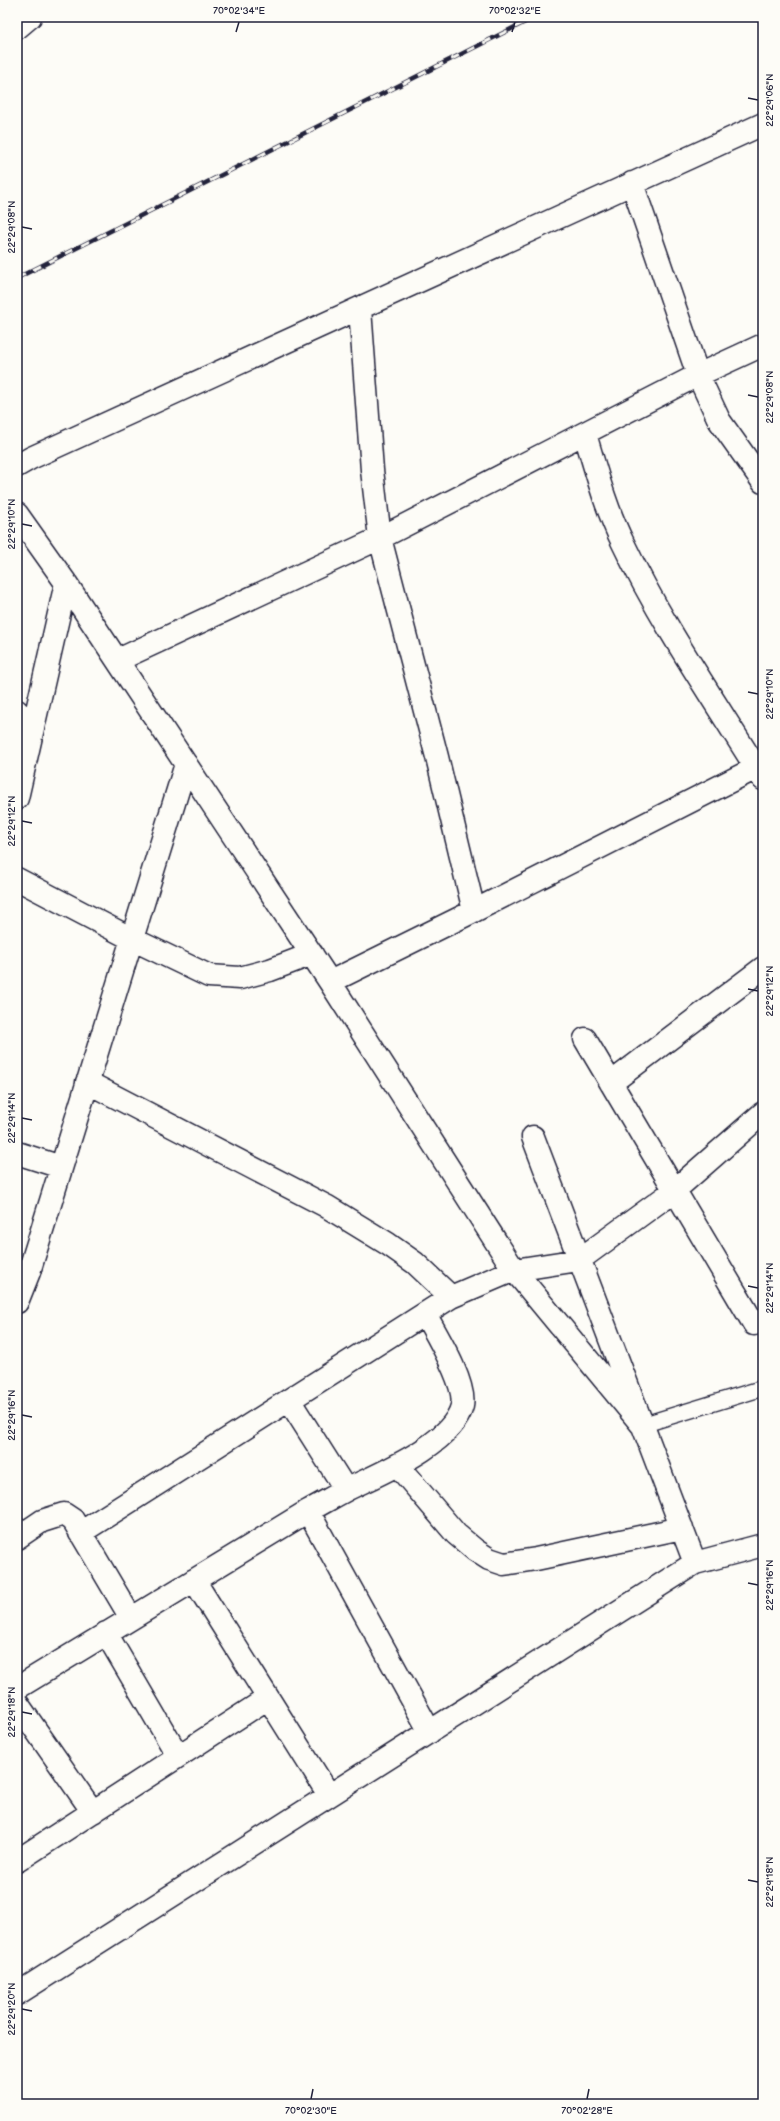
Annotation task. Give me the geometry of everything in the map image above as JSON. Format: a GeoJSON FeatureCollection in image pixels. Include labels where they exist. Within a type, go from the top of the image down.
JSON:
{"type":"FeatureCollection","features":[{"type":"Feature","properties":{"kind":"street"},"geometry":{"type":"LineString","coordinates":[[17,28],[30,17]]}},
{"type":"Feature","properties":{"kind":"street"},"geometry":{"type":"LineString","coordinates":[[17,466],[31,458],[763,124]]}},
{"type":"Feature","properties":{"kind":"street"},"geometry":{"type":"LineString","coordinates":[[632,183],[698,375],[719,420],[763,482]]}},
{"type":"Feature","properties":{"kind":"street"},"geometry":{"type":"LineString","coordinates":[[360,308],[372,470],[380,538],[437,757],[474,911]]}},
{"type":"Feature","properties":{"kind":"street"},"geometry":{"type":"LineString","coordinates":[[118,660],[380,538],[698,375],[763,345]]}},
{"type":"Feature","properties":{"kind":"street"},"geometry":{"type":"LineString","coordinates":[[330,982],[761,769],[647,591],[619,535],[602,489],[585,434]]}},
{"type":"Feature","properties":{"kind":"street"},"geometry":{"type":"LineString","coordinates":[[17,514],[118,660],[312,954],[514,1270],[642,1425]]}},
{"type":"Feature","properties":{"kind":"street"},"geometry":{"type":"LineString","coordinates":[[17,798],[66,583]]}},
{"type":"Feature","properties":{"kind":"street"},"geometry":{"type":"LineString","coordinates":[[17,711],[33,728]]}},
{"type":"Feature","properties":{"kind":"street"},"geometry":{"type":"LineString","coordinates":[[17,1302],[29,1272],[130,938],[186,764]]}},
{"type":"Feature","properties":{"kind":"street"},"geometry":{"type":"LineString","coordinates":[[17,879],[130,938],[209,976],[240,978],[270,970],[312,954]]}},
{"type":"Feature","properties":{"kind":"street"},"geometry":{"type":"LineString","coordinates":[[611,1083],[763,968]]}},
{"type":"Feature","properties":{"kind":"street"},"geometry":{"type":"LineString","coordinates":[[585,1039],[754,1324]]}},
{"type":"Feature","properties":{"kind":"street"},"geometry":{"type":"LineString","coordinates":[[87,1082],[326,1206],[388,1244],[415,1263],[451,1297]]}},
{"type":"Feature","properties":{"kind":"street"},"geometry":{"type":"LineString","coordinates":[[80,1533],[451,1297],[514,1270],[579,1260],[675,1190],[763,1113]]}},
{"type":"Feature","properties":{"kind":"street"},"geometry":{"type":"LineString","coordinates":[[533,1137],[695,1564]]}},
{"type":"Feature","properties":{"kind":"street"},"geometry":{"type":"LineString","coordinates":[[17,1153],[61,1167]]}},
{"type":"Feature","properties":{"kind":"street"},"geometry":{"type":"LineString","coordinates":[[17,1688],[308,1511],[346,1490],[398,1466],[442,1436],[454,1422],[462,1406],[461,1388],[452,1366],[425,1314]]}},
{"type":"Feature","properties":{"kind":"street"},"geometry":{"type":"LineString","coordinates":[[289,1400],[346,1490]]}},
{"type":"Feature","properties":{"kind":"street"},"geometry":{"type":"LineString","coordinates":[[398,1466],[456,1534],[475,1550],[489,1559],[504,1564],[536,1559],[682,1528]]}},
{"type":"Feature","properties":{"kind":"street"},"geometry":{"type":"LineString","coordinates":[[308,1511],[430,1732]]}},
{"type":"Feature","properties":{"kind":"street"},"geometry":{"type":"LineString","coordinates":[[17,1538],[42,1521],[64,1514],[73,1520],[131,1618]]}},
{"type":"Feature","properties":{"kind":"street"},"geometry":{"type":"LineString","coordinates":[[17,1994],[695,1564],[763,1545]]}},
{"type":"Feature","properties":{"kind":"street"},"geometry":{"type":"LineString","coordinates":[[194,1580],[329,1795]]}},
{"type":"Feature","properties":{"kind":"street"},"geometry":{"type":"LineString","coordinates":[[106,1633],[178,1756]]}},
{"type":"Feature","properties":{"kind":"street"},"geometry":{"type":"LineString","coordinates":[[17,1861],[268,1698]]}},
{"type":"Feature","properties":{"kind":"street"},"geometry":{"type":"LineString","coordinates":[[17,1703],[93,1812]]}},
{"type":"Feature","properties":{"kind":"lane"},"geometry":{"type":"LineString","coordinates":[[642,1425],[763,1388]]}},
{"type":"Feature","properties":{"kind":"railway"},"geometry":{"type":"LineString","coordinates":[[17,278],[535,17]]}}]}
